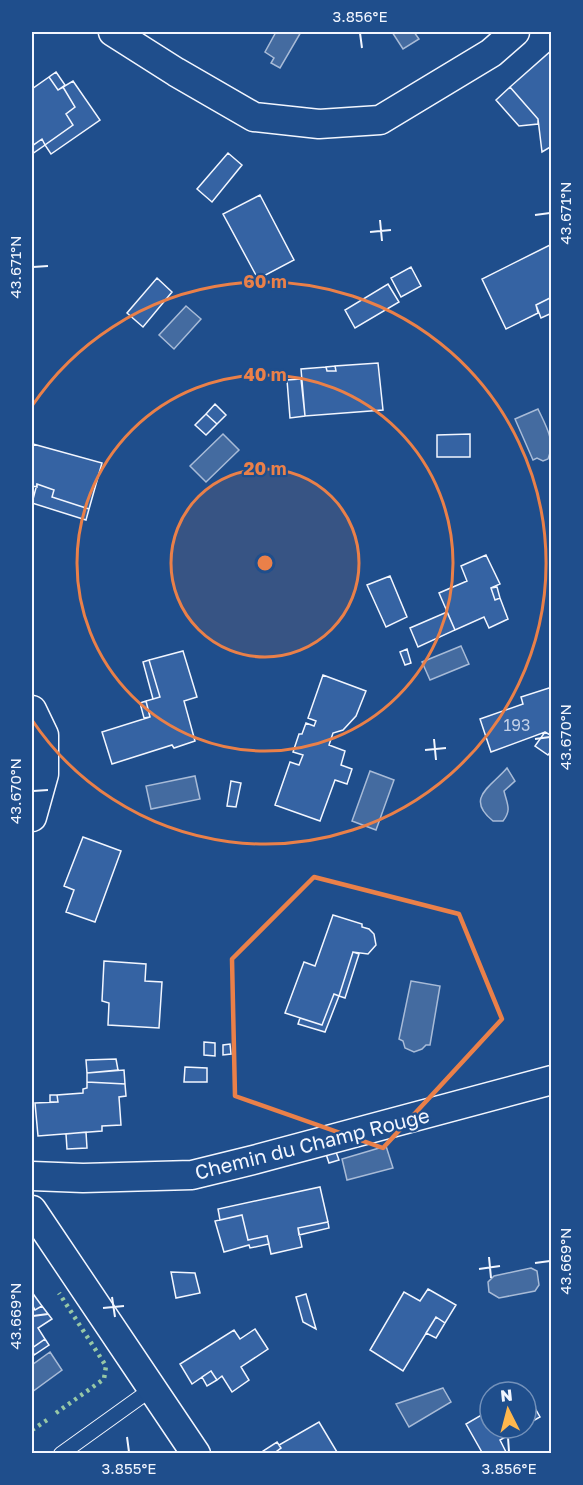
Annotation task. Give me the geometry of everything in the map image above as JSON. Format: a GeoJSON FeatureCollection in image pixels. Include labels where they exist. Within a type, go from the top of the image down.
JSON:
{"type":"FeatureCollection","features":[{"type":"Feature","properties":{"kind":"street"},"geometry":{"type":"LineString","coordinates":[[113,32],[254,117],[319,124],[380,120],[491,53],[515,32]]}},
{"type":"Feature","properties":{"kind":"street"},"geometry":{"type":"LineString","coordinates":[[32,710],[44,735],[44,774],[32,817]]}},
{"type":"Feature","properties":{"kind":"street","name":"Chemin du Champ Rouge"},"geometry":{"type":"LineString","coordinates":[[32,1176],[83,1178],[192,1175],[552,1080]]}},
{"type":"Feature","properties":{"kind":"street"},"geometry":{"type":"LineString","coordinates":[[32,1210],[196,1454]]}},
{"type":"Feature","properties":{"kind":"lane"},"geometry":{"type":"LineString","coordinates":[[61,1454],[153,1388]]}},
{"type":"Feature","properties":{"kind":"highlighted area"},"geometry":{"type":"Polygon","coordinates":[[[314,877],[459,914],[502,1019],[383,1148],[235,1096],[232,959],[314,877]]]}},
{"type":"Feature","properties":{"kind":"water"},"geometry":{"type":"Polygon","coordinates":[[[276,32],[301,32],[280,68],[271,63],[274,58],[265,52],[276,32]]]}},
{"type":"Feature","properties":{"kind":"water"},"geometry":{"type":"Polygon","coordinates":[[[392,32],[414,32],[419,39],[403,49],[392,32]]]}},
{"type":"Feature","properties":{"kind":"water"},"geometry":{"type":"Polygon","coordinates":[[[186,306],[201,319],[174,349],[159,335],[186,306]]]}},
{"type":"Feature","properties":{"kind":"water"},"geometry":{"type":"Polygon","coordinates":[[[538,409],[547,428],[551,446],[548,459],[543,461],[537,458],[533,460],[515,419],[538,409]]]}},
{"type":"Feature","properties":{"kind":"water"},"geometry":{"type":"Polygon","coordinates":[[[223,434],[239,450],[206,482],[190,466],[223,434]]]}},
{"type":"Feature","properties":{"kind":"water"},"geometry":{"type":"Polygon","coordinates":[[[461,646],[469,664],[430,680],[422,662],[461,646]]]}},
{"type":"Feature","properties":{"kind":"water"},"geometry":{"type":"Polygon","coordinates":[[[507,768],[515,781],[504,791],[508,807],[507,814],[503,821],[493,821],[481,806],[481,799],[488,787],[507,768]]]}},
{"type":"Feature","properties":{"kind":"water"},"geometry":{"type":"Polygon","coordinates":[[[370,771],[394,780],[376,830],[352,821],[370,771]]]}},
{"type":"Feature","properties":{"kind":"water"},"geometry":{"type":"Polygon","coordinates":[[[195,776],[200,799],[151,809],[146,786],[195,776]]]}},
{"type":"Feature","properties":{"kind":"water"},"geometry":{"type":"Polygon","coordinates":[[[411,981],[440,986],[430,1045],[414,1052],[405,1048],[403,1041],[399,1039],[411,981]]]}},
{"type":"Feature","properties":{"kind":"water"},"geometry":{"type":"Polygon","coordinates":[[[386,1146],[393,1168],[347,1180],[342,1159],[386,1146]]]}},
{"type":"Feature","properties":{"kind":"water"},"geometry":{"type":"Polygon","coordinates":[[[531,1268],[537,1271],[539,1285],[535,1291],[499,1298],[489,1292],[488,1282],[494,1276],[531,1268]]]}},
{"type":"Feature","properties":{"kind":"water"},"geometry":{"type":"Polygon","coordinates":[[[50,1352],[62,1370],[32,1392],[32,1365],[50,1352]]]}},
{"type":"Feature","properties":{"kind":"water"},"geometry":{"type":"Polygon","coordinates":[[[443,1388],[451,1402],[409,1427],[396,1404],[443,1388]]]}},
{"type":"Feature","properties":{"kind":"building"},"geometry":{"type":"Polygon","coordinates":[[[552,50],[552,146],[542,152],[538,119],[510,87],[552,50]]]}},
{"type":"Feature","properties":{"kind":"building"},"geometry":{"type":"Polygon","coordinates":[[[56,72],[65,85],[58,90],[49,77],[56,72]]]}},
{"type":"Feature","properties":{"kind":"building"},"geometry":{"type":"Polygon","coordinates":[[[49,77],[58,90],[63,87],[75,107],[66,114],[73,125],[45,145],[42,139],[32,146],[32,89],[49,77]]]}},
{"type":"Feature","properties":{"kind":"building"},"geometry":{"type":"Polygon","coordinates":[[[73,81],[100,120],[51,154],[45,145],[73,125],[66,114],[75,107],[63,87],[73,81]]]}},
{"type":"Feature","properties":{"kind":"building"},"geometry":{"type":"Polygon","coordinates":[[[510,87],[538,119],[538,124],[519,126],[496,100],[510,87]]]}},
{"type":"Feature","properties":{"kind":"building"},"geometry":{"type":"Polygon","coordinates":[[[42,139],[45,145],[32,154],[32,146],[42,139]]]}},
{"type":"Feature","properties":{"kind":"building"},"geometry":{"type":"Polygon","coordinates":[[[228,153],[242,165],[212,202],[197,189],[228,153]]]}},
{"type":"Feature","properties":{"kind":"building"},"geometry":{"type":"Polygon","coordinates":[[[260,195],[294,260],[258,279],[223,214],[260,195]]]}},
{"type":"Feature","properties":{"kind":"building"},"geometry":{"type":"Polygon","coordinates":[[[552,244],[552,297],[536,305],[538,313],[506,329],[482,279],[552,244]]]}},
{"type":"Feature","properties":{"kind":"building"},"geometry":{"type":"Polygon","coordinates":[[[411,267],[421,286],[401,297],[391,278],[411,267]]]}},
{"type":"Feature","properties":{"kind":"building"},"geometry":{"type":"Polygon","coordinates":[[[157,278],[172,292],[143,327],[127,313],[157,278]]]}},
{"type":"Feature","properties":{"kind":"building"},"geometry":{"type":"Polygon","coordinates":[[[388,284],[399,302],[355,328],[345,310],[388,284]]]}},
{"type":"Feature","properties":{"kind":"building"},"geometry":{"type":"Polygon","coordinates":[[[552,297],[552,313],[541,318],[536,305],[552,297]]]}},
{"type":"Feature","properties":{"kind":"building"},"geometry":{"type":"Polygon","coordinates":[[[378,363],[383,410],[305,416],[301,369],[326,367],[327,371],[336,371],[335,366],[378,363]]]}},
{"type":"Feature","properties":{"kind":"building"},"geometry":{"type":"Polygon","coordinates":[[[335,366],[336,371],[327,371],[326,367],[335,366]]]}},
{"type":"Feature","properties":{"kind":"building"},"geometry":{"type":"Polygon","coordinates":[[[301,379],[305,416],[290,418],[287,380],[301,379]]]}},
{"type":"Feature","properties":{"kind":"building"},"geometry":{"type":"Polygon","coordinates":[[[215,404],[226,415],[217,424],[206,414],[215,404]]]}},
{"type":"Feature","properties":{"kind":"building"},"geometry":{"type":"Polygon","coordinates":[[[206,414],[217,424],[206,435],[195,425],[206,414]]]}},
{"type":"Feature","properties":{"kind":"building"},"geometry":{"type":"Polygon","coordinates":[[[470,434],[470,457],[437,457],[437,435],[470,434]]]}},
{"type":"Feature","properties":{"kind":"building"},"geometry":{"type":"Polygon","coordinates":[[[33,444],[102,463],[89,509],[52,497],[54,490],[37,484],[37,487],[32,486],[33,444]]]}},
{"type":"Feature","properties":{"kind":"building"},"geometry":{"type":"Polygon","coordinates":[[[37,484],[54,490],[52,497],[89,509],[86,520],[32,503],[37,484]]]}},
{"type":"Feature","properties":{"kind":"building"},"geometry":{"type":"Polygon","coordinates":[[[486,555],[500,584],[491,588],[495,600],[500,598],[508,619],[489,628],[484,617],[455,630],[439,593],[467,581],[461,566],[486,555]]]}},
{"type":"Feature","properties":{"kind":"building"},"geometry":{"type":"Polygon","coordinates":[[[390,576],[407,617],[386,627],[367,585],[390,576]]]}},
{"type":"Feature","properties":{"kind":"building"},"geometry":{"type":"Polygon","coordinates":[[[497,587],[500,598],[495,600],[491,588],[497,587]]]}},
{"type":"Feature","properties":{"kind":"building"},"geometry":{"type":"Polygon","coordinates":[[[447,612],[455,630],[418,647],[410,628],[447,612]]]}},
{"type":"Feature","properties":{"kind":"building"},"geometry":{"type":"Polygon","coordinates":[[[407,649],[411,663],[405,665],[400,652],[407,649]]]}},
{"type":"Feature","properties":{"kind":"building"},"geometry":{"type":"Polygon","coordinates":[[[183,651],[197,697],[184,701],[195,741],[174,748],[172,745],[112,764],[102,732],[150,717],[146,701],[160,697],[149,660],[183,651]]]}},
{"type":"Feature","properties":{"kind":"building"},"geometry":{"type":"Polygon","coordinates":[[[149,660],[160,697],[153,699],[143,662],[149,660]]]}},
{"type":"Feature","properties":{"kind":"building"},"geometry":{"type":"Polygon","coordinates":[[[323,675],[366,691],[356,716],[343,730],[333,733],[329,745],[345,751],[341,765],[352,769],[347,784],[335,780],[320,821],[275,805],[290,762],[299,765],[303,755],[293,752],[299,734],[302,734],[306,723],[314,726],[316,721],[308,718],[323,675]]]}},
{"type":"Feature","properties":{"kind":"building"},"geometry":{"type":"Polygon","coordinates":[[[552,687],[552,736],[545,732],[491,752],[480,719],[523,704],[521,697],[552,687]]]}},
{"type":"Feature","properties":{"kind":"building"},"geometry":{"type":"Polygon","coordinates":[[[146,701],[150,717],[144,718],[140,703],[146,701]]]}},
{"type":"Feature","properties":{"kind":"building"},"geometry":{"type":"Polygon","coordinates":[[[545,732],[552,736],[552,750],[548,755],[535,746],[545,732]]]}},
{"type":"Feature","properties":{"kind":"building"},"geometry":{"type":"Polygon","coordinates":[[[231,781],[241,783],[236,807],[227,806],[231,781]]]}},
{"type":"Feature","properties":{"kind":"building"},"geometry":{"type":"Polygon","coordinates":[[[83,837],[121,851],[95,922],[66,912],[74,890],[64,886],[83,837]]]}},
{"type":"Feature","properties":{"kind":"building"},"geometry":{"type":"Polygon","coordinates":[[[333,915],[362,924],[362,927],[374,934],[376,945],[368,954],[353,952],[339,996],[334,994],[322,1025],[285,1013],[304,962],[315,966],[333,915]]]}},
{"type":"Feature","properties":{"kind":"building"},"geometry":{"type":"Polygon","coordinates":[[[353,952],[359,954],[345,998],[339,996],[353,952]]]}},
{"type":"Feature","properties":{"kind":"building"},"geometry":{"type":"Polygon","coordinates":[[[104,961],[146,964],[145,981],[162,982],[159,1028],[108,1025],[109,1003],[102,1001],[104,961]]]}},
{"type":"Feature","properties":{"kind":"building"},"geometry":{"type":"Polygon","coordinates":[[[334,994],[339,996],[325,1032],[298,1024],[300,1018],[322,1025],[334,994]]]}},
{"type":"Feature","properties":{"kind":"building"},"geometry":{"type":"Polygon","coordinates":[[[204,1042],[215,1043],[215,1056],[204,1055],[204,1042]]]}},
{"type":"Feature","properties":{"kind":"building"},"geometry":{"type":"Polygon","coordinates":[[[230,1044],[231,1054],[223,1055],[223,1045],[230,1044]]]}},
{"type":"Feature","properties":{"kind":"building"},"geometry":{"type":"Polygon","coordinates":[[[116,1059],[118,1070],[87,1073],[86,1060],[116,1059]]]}},
{"type":"Feature","properties":{"kind":"building"},"geometry":{"type":"Polygon","coordinates":[[[185,1067],[207,1068],[207,1082],[184,1082],[185,1067]]]}},
{"type":"Feature","properties":{"kind":"building"},"geometry":{"type":"Polygon","coordinates":[[[124,1070],[125,1084],[87,1082],[87,1073],[124,1070]]]}},
{"type":"Feature","properties":{"kind":"building"},"geometry":{"type":"Polygon","coordinates":[[[87,1082],[125,1084],[126,1096],[119,1097],[121,1125],[102,1126],[102,1131],[38,1136],[35,1103],[58,1102],[57,1095],[83,1093],[83,1089],[87,1088],[87,1082]]]}},
{"type":"Feature","properties":{"kind":"building"},"geometry":{"type":"Polygon","coordinates":[[[50,1095],[57,1095],[58,1102],[50,1102],[50,1095]]]}},
{"type":"Feature","properties":{"kind":"building"},"geometry":{"type":"Polygon","coordinates":[[[86,1132],[87,1148],[67,1149],[66,1134],[86,1132]]]}},
{"type":"Feature","properties":{"kind":"building"},"geometry":{"type":"Polygon","coordinates":[[[336,1152],[339,1160],[329,1163],[326,1154],[336,1152]]]}},
{"type":"Feature","properties":{"kind":"building"},"geometry":{"type":"Polygon","coordinates":[[[320,1187],[328,1222],[298,1228],[302,1247],[271,1254],[267,1236],[248,1240],[242,1215],[220,1220],[218,1209],[320,1187]]]}},
{"type":"Feature","properties":{"kind":"building"},"geometry":{"type":"Polygon","coordinates":[[[242,1215],[248,1240],[267,1236],[269,1244],[250,1248],[249,1245],[224,1252],[215,1221],[242,1215]]]}},
{"type":"Feature","properties":{"kind":"building"},"geometry":{"type":"Polygon","coordinates":[[[328,1222],[329,1228],[299,1235],[298,1228],[328,1222]]]}},
{"type":"Feature","properties":{"kind":"building"},"geometry":{"type":"Polygon","coordinates":[[[171,1272],[195,1273],[200,1293],[176,1298],[171,1272]]]}},
{"type":"Feature","properties":{"kind":"building"},"geometry":{"type":"Polygon","coordinates":[[[428,1289],[456,1305],[445,1323],[436,1317],[403,1371],[370,1350],[404,1292],[420,1301],[428,1289]]]}},
{"type":"Feature","properties":{"kind":"building"},"geometry":{"type":"Polygon","coordinates":[[[306,1294],[316,1329],[303,1322],[296,1297],[306,1294]]]}},
{"type":"Feature","properties":{"kind":"building"},"geometry":{"type":"Polygon","coordinates":[[[34,1295],[42,1306],[35,1310],[32,1304],[34,1295]]]}},
{"type":"Feature","properties":{"kind":"building"},"geometry":{"type":"Polygon","coordinates":[[[32,1304],[35,1310],[42,1306],[52,1319],[38,1328],[45,1339],[32,1348],[32,1304]]]}},
{"type":"Feature","properties":{"kind":"building"},"geometry":{"type":"Polygon","coordinates":[[[436,1317],[445,1323],[436,1338],[426,1333],[436,1317]]]}},
{"type":"Feature","properties":{"kind":"building"},"geometry":{"type":"Polygon","coordinates":[[[255,1329],[268,1349],[241,1367],[249,1380],[232,1392],[222,1376],[217,1380],[211,1371],[192,1384],[180,1364],[234,1330],[240,1339],[255,1329]]]}},
{"type":"Feature","properties":{"kind":"building"},"geometry":{"type":"Polygon","coordinates":[[[45,1339],[49,1345],[34,1355],[32,1348],[45,1339]]]}},
{"type":"Feature","properties":{"kind":"building"},"geometry":{"type":"Polygon","coordinates":[[[211,1371],[217,1380],[207,1386],[202,1377],[211,1371]]]}},
{"type":"Feature","properties":{"kind":"building"},"geometry":{"type":"Polygon","coordinates":[[[478,1417],[478,1440],[500,1440],[507,1454],[483,1454],[466,1424],[478,1417]]]}},
{"type":"Feature","properties":{"kind":"building"},"geometry":{"type":"Polygon","coordinates":[[[319,1422],[337,1452],[334,1454],[273,1454],[281,1448],[279,1445],[319,1422]]]}},
{"type":"Feature","properties":{"kind":"building"},"geometry":{"type":"Polygon","coordinates":[[[277,1442],[281,1448],[273,1454],[264,1454],[263,1451],[277,1442]]]}},
{"type":"Feature","properties":{"kind":"hedge"},"geometry":{"type":"LineString","coordinates":[[56,1413],[104,1379],[106,1366],[59,1293]]}},
{"type":"Feature","properties":{"kind":"hedge"},"geometry":{"type":"LineString","coordinates":[[32,1430],[47,1420]]}}]}
